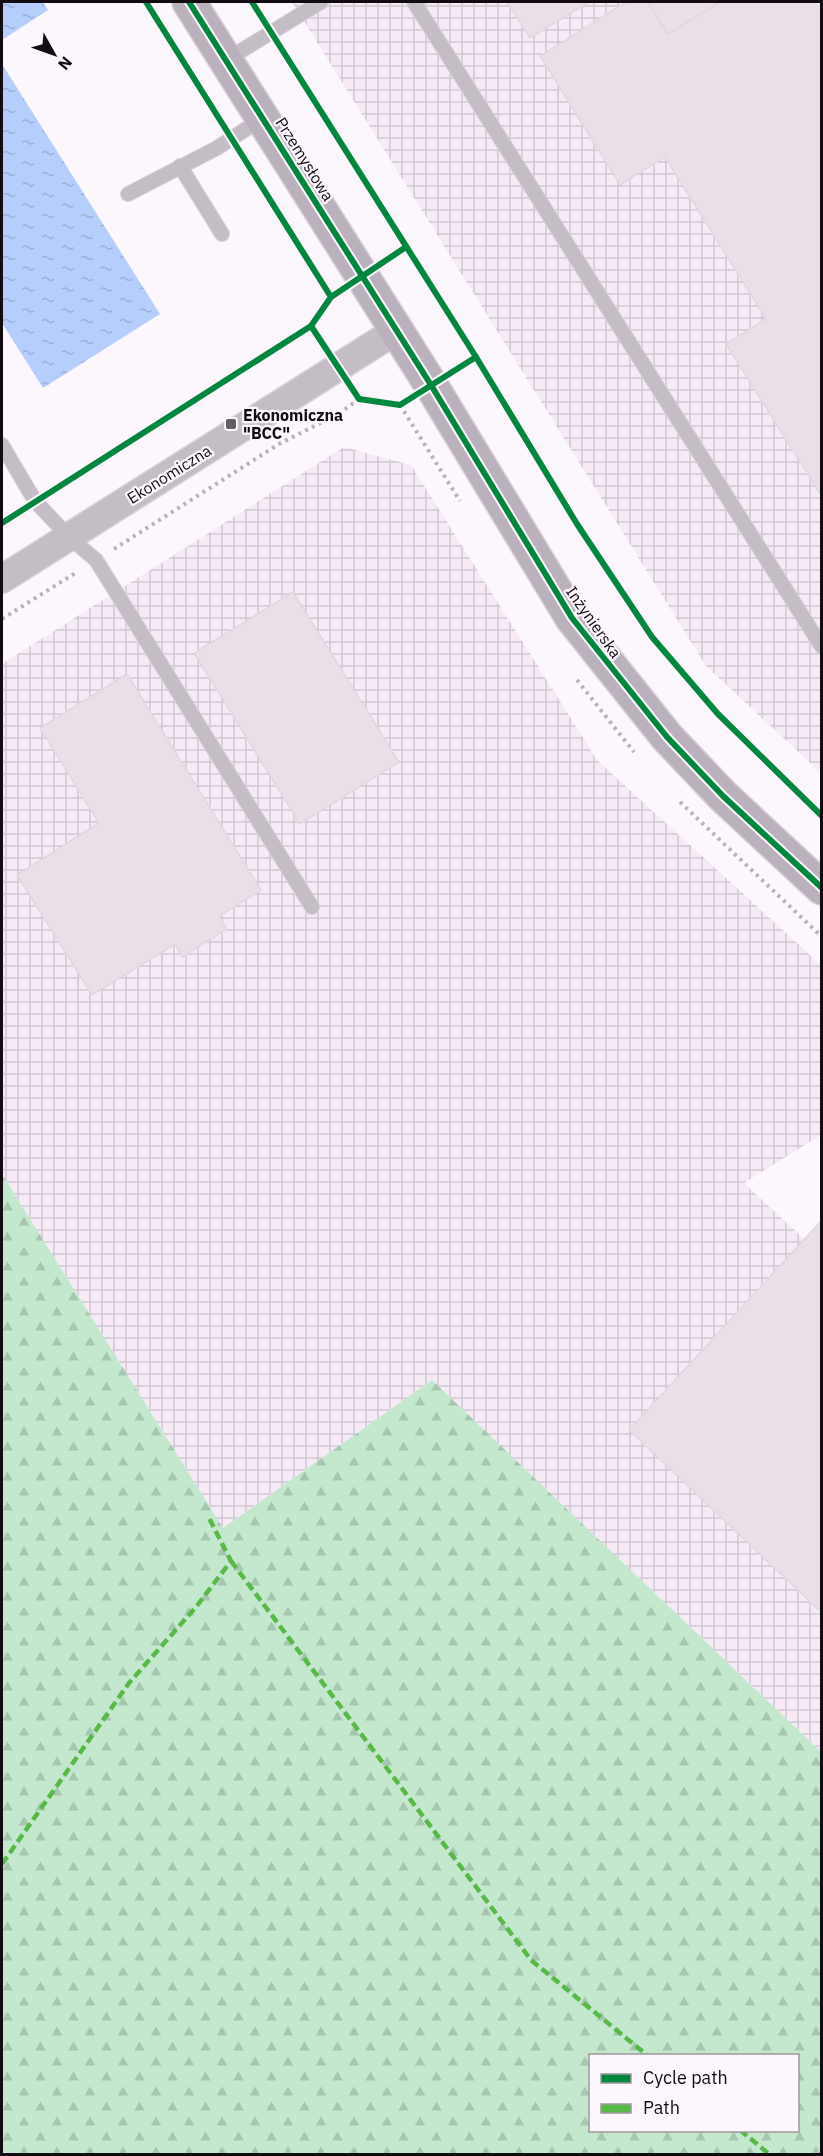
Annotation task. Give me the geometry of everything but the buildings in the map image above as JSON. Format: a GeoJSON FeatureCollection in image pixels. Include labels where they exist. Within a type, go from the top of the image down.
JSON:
{"type":"FeatureCollection","features":[{"type":"Feature","properties":{"kind":"street","name":"Przemysłowa"},"geometry":{"type":"LineString","coordinates":[[189,2],[397,330]]}},
{"type":"Feature","properties":{"kind":"street","name":"Ekonomiczna"},"geometry":{"type":"LineString","coordinates":[[2,579],[397,330]]}},
{"type":"Feature","properties":{"kind":"street","name":"Inżynierska"},"geometry":{"type":"LineString","coordinates":[[397,330],[572,618],[616,676],[666,737],[723,796],[822,888]]}},
{"type":"Feature","properties":{"kind":"lane"},"geometry":{"type":"LineString","coordinates":[[226,60],[321,2]]}},
{"type":"Feature","properties":{"kind":"lane"},"geometry":{"type":"LineString","coordinates":[[414,2],[822,647]]}},
{"type":"Feature","properties":{"kind":"lane"},"geometry":{"type":"LineString","coordinates":[[128,194],[217,148],[263,118]]}},
{"type":"Feature","properties":{"kind":"lane"},"geometry":{"type":"LineString","coordinates":[[180,166],[222,234]]}},
{"type":"Feature","properties":{"kind":"lane"},"geometry":{"type":"LineString","coordinates":[[2,445],[35,501],[69,537],[96,560],[312,907]]}},
{"type":"Feature","properties":{"kind":"path"},"geometry":{"type":"LineString","coordinates":[[2,619],[279,444],[340,413],[359,399]]}},
{"type":"Feature","properties":{"kind":"shaded area"},"geometry":{"type":"Polygon","coordinates":[[[292,2],[821,2],[821,773],[706,666],[292,2]]]}},
{"type":"Feature","properties":{"kind":"shaded area"},"geometry":{"type":"Polygon","coordinates":[[[344,447],[411,465],[597,760],[821,965],[821,1135],[744,1183],[821,1255],[821,1752],[432,1380],[223,1528],[2,1174],[2,664],[344,447]]]}},
{"type":"Feature","properties":{"kind":"green space"},"geometry":{"type":"Polygon","coordinates":[[[2,1174],[223,1528],[432,1380],[821,1752],[821,2154],[2,2154],[2,1174]]]}},
{"type":"Feature","properties":{"kind":"water"},"geometry":{"type":"Polygon","coordinates":[[[2,2],[43,2],[48,10],[2,40],[2,2]]]}},
{"type":"Feature","properties":{"kind":"water"},"geometry":{"type":"Polygon","coordinates":[[[2,64],[160,314],[43,388],[2,323],[2,64]]]}},
{"type":"Feature","properties":{"kind":"marked path"},"geometry":{"type":"LineString","coordinates":[[2,1864],[129,1683],[196,1607],[231,1561],[208,1516]]}},
{"type":"Feature","properties":{"kind":"marked path"},"geometry":{"type":"LineString","coordinates":[[231,1561],[531,1960],[646,2054]]}},
{"type":"Feature","properties":{"kind":"marked path"},"geometry":{"type":"LineString","coordinates":[[742,2132],[769,2154]]}},
{"type":"Feature","properties":{"kind":"cycle path"},"geometry":{"type":"LineString","coordinates":[[146,2],[331,297]]}},
{"type":"Feature","properties":{"kind":"cycle path"},"geometry":{"type":"LineString","coordinates":[[189,2],[431,385],[572,618],[667,737],[723,796],[822,888]]}},
{"type":"Feature","properties":{"kind":"cycle path"},"geometry":{"type":"LineString","coordinates":[[252,2],[476,357],[577,524],[652,637],[718,714],[822,816]]}},
{"type":"Feature","properties":{"kind":"cycle path"},"geometry":{"type":"LineString","coordinates":[[406,247],[331,297],[311,326],[359,399],[400,405],[476,357]]}},
{"type":"Feature","properties":{"kind":"cycle path"},"geometry":{"type":"LineString","coordinates":[[2,523],[311,326]]}},
{"type":"Feature","properties":{"kind":"place","name":"Ekonomiczna \"BCC\""},"geometry":{"type":"Point","coordinates":[231,424]}}]}
